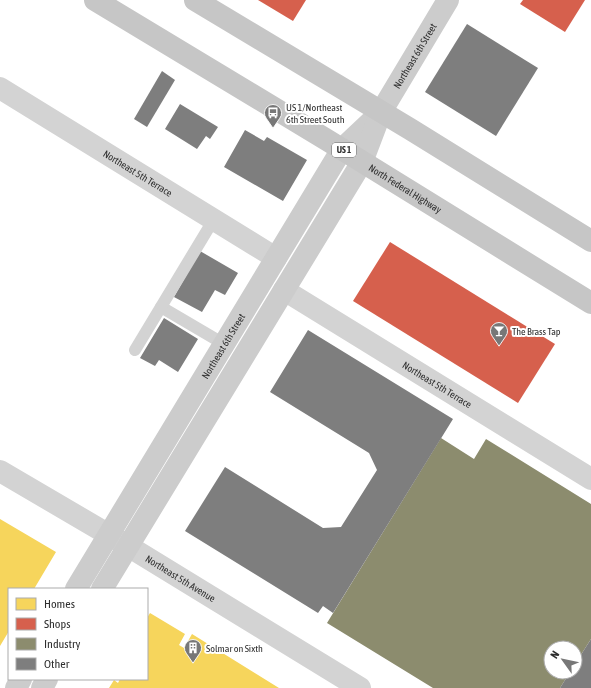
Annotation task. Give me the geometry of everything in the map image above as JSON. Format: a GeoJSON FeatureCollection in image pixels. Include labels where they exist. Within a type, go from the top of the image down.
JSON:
{"type":"FeatureCollection","features":[{"type":"Feature","properties":{"kind":"main road","name":"North Federal Highway"},"geometry":{"type":"LineString","coordinates":[[95,0],[342,149],[591,303]]}},
{"type":"Feature","properties":{"kind":"main road"},"geometry":{"type":"LineString","coordinates":[[195,0],[591,241]]}},
{"type":"Feature","properties":{"kind":"street","name":"Northeast 6th Street"},"geometry":{"type":"LineString","coordinates":[[103,588],[362,162],[381,112],[448,0]]}},
{"type":"Feature","properties":{"kind":"street","name":"Northeast 5th Terrace"},"geometry":{"type":"LineString","coordinates":[[0,88],[276,258]]}},
{"type":"Feature","properties":{"kind":"street","name":"Northeast 6th Street"},"geometry":{"type":"LineString","coordinates":[[77,588],[342,149],[381,112]]}},
{"type":"Feature","properties":{"kind":"street","name":"Northeast 5th Terrace"},"geometry":{"type":"LineString","coordinates":[[284,290],[591,479]]}},
{"type":"Feature","properties":{"kind":"street","name":"Northeast 5th Avenue"},"geometry":{"type":"LineString","coordinates":[[0,471],[107,536],[128,546],[360,688]]}},
{"type":"Feature","properties":{"kind":"lane"},"geometry":{"type":"LineString","coordinates":[[135,350],[214,219]]}},
{"type":"Feature","properties":{"kind":"lane"},"geometry":{"type":"LineString","coordinates":[[160,307],[224,344]]}},
{"type":"Feature","properties":{"kind":"building: Homes"},"geometry":{"type":"Polygon","coordinates":[[[0,519],[56,552],[35,588],[8,588],[8,633],[0,646],[0,519]]]}},
{"type":"Feature","properties":{"kind":"building: Homes","name":"Solmar on Sixth"},"geometry":{"type":"Polygon","coordinates":[[[150,613],[185,634],[179,645],[184,648],[192,634],[279,688],[109,688],[114,680],[118,683],[120,680],[148,680],[148,616],[150,613]]]}},
{"type":"Feature","properties":{"kind":"building: Shops"},"geometry":{"type":"Polygon","coordinates":[[[258,0],[306,0],[293,21],[258,0]]]}},
{"type":"Feature","properties":{"kind":"building: Shops"},"geometry":{"type":"Polygon","coordinates":[[[523,0],[585,0],[565,32],[520,4],[523,0]]]}},
{"type":"Feature","properties":{"kind":"building: Shops"},"geometry":{"type":"Polygon","coordinates":[[[390,242],[555,344],[518,403],[353,301],[390,242]]]}},
{"type":"Feature","properties":{"kind":"building: Industry"},"geometry":{"type":"Polygon","coordinates":[[[441,438],[474,459],[486,439],[591,504],[591,639],[583,652],[583,640],[543,640],[543,680],[565,680],[560,688],[433,688],[327,623],[441,438]]]}},
{"type":"Feature","properties":{"kind":"building: Other"},"geometry":{"type":"Polygon","coordinates":[[[467,24],[538,68],[496,136],[425,92],[467,24]]]}},
{"type":"Feature","properties":{"kind":"building: Other"},"geometry":{"type":"Polygon","coordinates":[[[162,71],[175,80],[147,127],[134,119],[162,71]]]}},
{"type":"Feature","properties":{"kind":"building: Other"},"geometry":{"type":"Polygon","coordinates":[[[180,104],[218,127],[210,139],[206,136],[197,149],[165,129],[180,104]]]}},
{"type":"Feature","properties":{"kind":"building: Other"},"geometry":{"type":"Polygon","coordinates":[[[245,130],[264,141],[267,137],[307,160],[283,201],[224,167],[245,130]]]}},
{"type":"Feature","properties":{"kind":"building: Other"},"geometry":{"type":"Polygon","coordinates":[[[200,251],[238,273],[225,295],[215,290],[202,312],[174,297],[200,251]]]}},
{"type":"Feature","properties":{"kind":"building: Other"},"geometry":{"type":"Polygon","coordinates":[[[164,318],[198,339],[178,372],[159,360],[155,366],[140,358],[164,318]]]}},
{"type":"Feature","properties":{"kind":"building: Other"},"geometry":{"type":"Polygon","coordinates":[[[308,330],[453,419],[333,613],[323,606],[318,613],[185,531],[225,467],[323,528],[341,527],[377,470],[369,453],[270,392],[308,330]]]}},
{"type":"Feature","properties":{"kind":"building: Other"},"geometry":{"type":"Polygon","coordinates":[[[591,639],[591,688],[560,688],[565,680],[583,680],[583,652],[591,639]]]}},
{"type":"Feature","properties":{"kind":"place","name":"US 1/Northeast 6th Street South"},"geometry":{"type":"Point","coordinates":[273,128]}},
{"type":"Feature","properties":{"kind":"place","name":"The Brass Tap"},"geometry":{"type":"Point","coordinates":[499,346]}},
{"type":"Feature","properties":{"kind":"place","name":"Solmar on Sixth"},"geometry":{"type":"Point","coordinates":[193,663]}}]}
